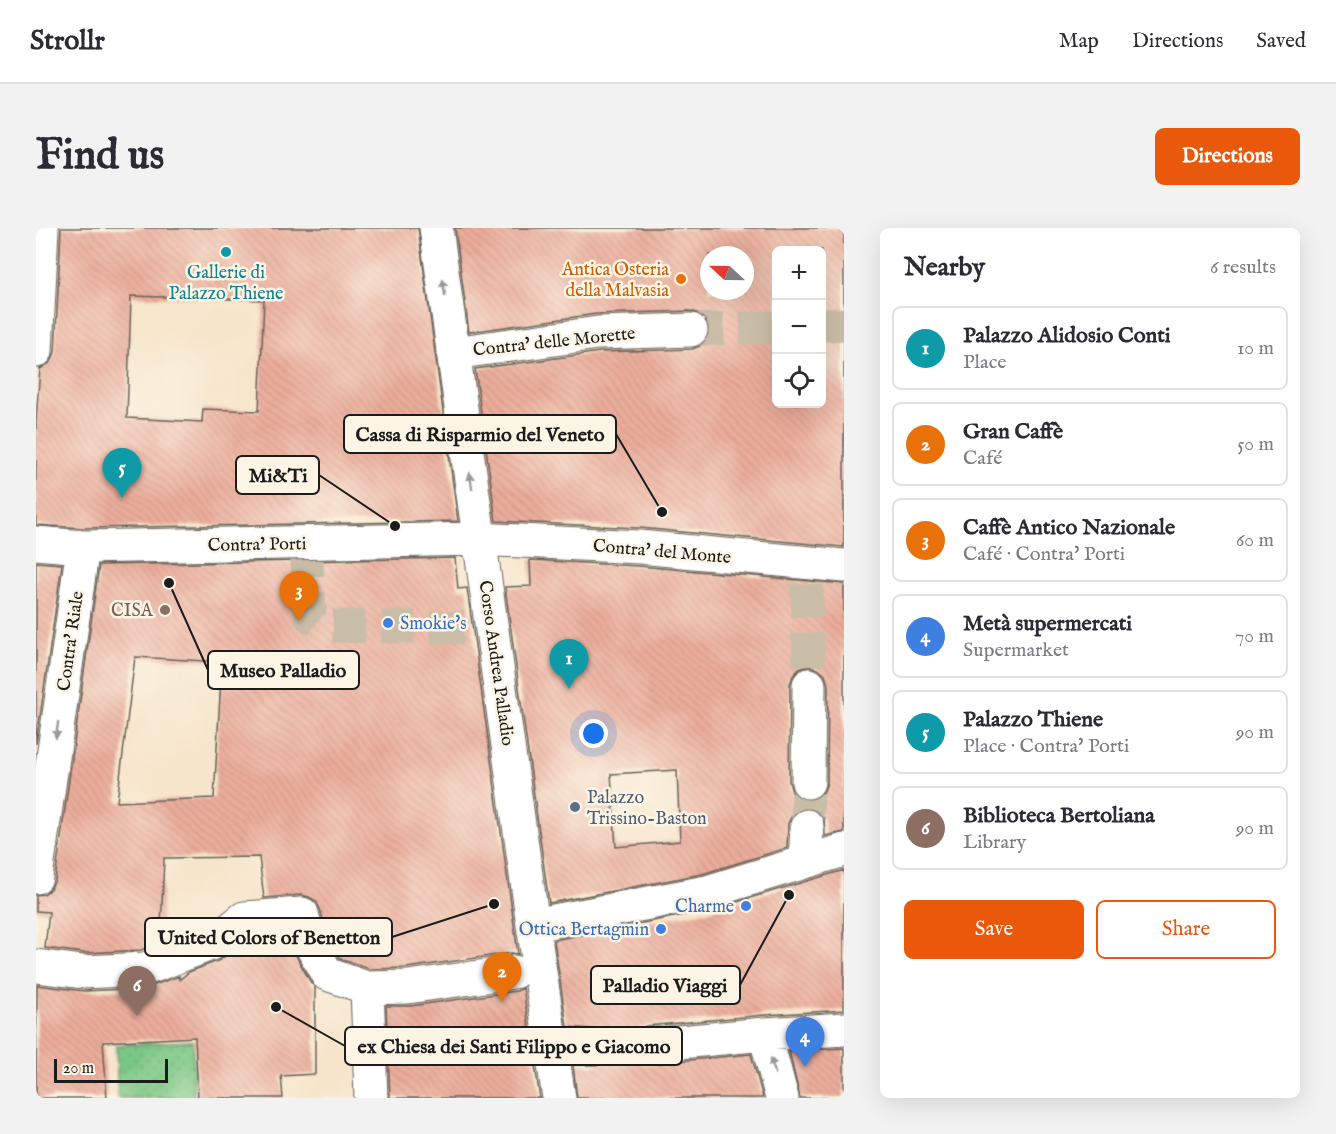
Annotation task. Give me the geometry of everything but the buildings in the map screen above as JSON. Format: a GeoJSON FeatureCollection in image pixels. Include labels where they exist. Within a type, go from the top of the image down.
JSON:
{"type":"FeatureCollection","features":[{"type":"Feature","properties":{"kind":"street"},"geometry":{"type":"LineString","coordinates":[[36,351],[42,228]]}},
{"type":"Feature","properties":{"kind":"street","name":"Corso Andrea Palladio"},"geometry":{"type":"LineString","coordinates":[[436,228],[533,925],[527,970],[551,1044],[559,1098]]}},
{"type":"Feature","properties":{"kind":"street","name":"Contra' delle Morette"},"geometry":{"type":"LineString","coordinates":[[453,352],[598,333],[691,330]]}},
{"type":"Feature","properties":{"kind":"street","name":"Contra' Porti"},"geometry":{"type":"LineString","coordinates":[[36,543],[83,547],[479,539]]}},
{"type":"Feature","properties":{"kind":"street","name":"Contra' del Monte"},"geometry":{"type":"LineString","coordinates":[[479,539],[639,547],[806,574],[844,566]]}},
{"type":"Feature","properties":{"kind":"street","name":"Contra' Riale"},"geometry":{"type":"LineString","coordinates":[[36,877],[83,547]]}},
{"type":"Feature","properties":{"kind":"street"},"geometry":{"type":"LineString","coordinates":[[808,782],[809,685]]}},
{"type":"Feature","properties":{"kind":"street"},"geometry":{"type":"LineString","coordinates":[[805,861],[807,826]]}},
{"type":"Feature","properties":{"kind":"street"},"geometry":{"type":"LineString","coordinates":[[533,925],[707,892],[844,850]]}},
{"type":"Feature","properties":{"kind":"street"},"geometry":{"type":"LineString","coordinates":[[36,966],[83,972],[145,969],[213,944],[244,918],[303,914],[309,941],[327,974],[367,988],[408,987],[527,970]]}},
{"type":"Feature","properties":{"kind":"street"},"geometry":{"type":"LineString","coordinates":[[367,988],[370,1098]]}},
{"type":"Feature","properties":{"kind":"street"},"geometry":{"type":"LineString","coordinates":[[648,1045],[844,1029]]}},
{"type":"Feature","properties":{"kind":"street"},"geometry":{"type":"LineString","coordinates":[[765,1034],[782,1098]]}},
{"type":"Feature","properties":{"kind":"street"},"geometry":{"type":"LineString","coordinates":[[551,1044],[590,1048]]}},
{"type":"Feature","properties":{"kind":"green space"},"geometry":{"type":"Polygon","coordinates":[[[193,1041],[194,1098],[118,1098],[116,1045],[193,1041]]]}},
{"type":"Feature","properties":{"kind":"tunnel"},"geometry":{"type":"LineString","coordinates":[[826,325],[844,324]]}},
{"type":"Feature","properties":{"kind":"tunnel"},"geometry":{"type":"LineString","coordinates":[[691,330],[772,327]]}},
{"type":"Feature","properties":{"kind":"tunnel"},"geometry":{"type":"LineString","coordinates":[[306,544],[310,616],[324,626],[492,628]]}},
{"type":"Feature","properties":{"kind":"tunnel"},"geometry":{"type":"LineString","coordinates":[[807,584],[809,685]]}},
{"type":"Feature","properties":{"kind":"tunnel"},"geometry":{"type":"LineString","coordinates":[[807,826],[808,782]]}},
{"type":"Feature","properties":{"kind":"tunnel"},"geometry":{"type":"LineString","coordinates":[[590,1048],[648,1045]]}},
{"type":"Feature","properties":{"kind":"place","name":"Gallerie di Palazzo Thiene"},"geometry":{"type":"Point","coordinates":[226,252]}},
{"type":"Feature","properties":{"kind":"place","name":"Antica Osteria della Malvasia"},"geometry":{"type":"Point","coordinates":[681,279]}},
{"type":"Feature","properties":{"kind":"place","name":"Palazzo Thiene"},"geometry":{"type":"Point","coordinates":[122,498]}},
{"type":"Feature","properties":{"kind":"place","name":"Cassa di Risparmio del Veneto"},"geometry":{"type":"Point","coordinates":[662,512]}},
{"type":"Feature","properties":{"kind":"place","name":"Mi&Ti"},"geometry":{"type":"Point","coordinates":[395,526]}},
{"type":"Feature","properties":{"kind":"place","name":"Museo Palladio"},"geometry":{"type":"Point","coordinates":[169,583]}},
{"type":"Feature","properties":{"kind":"place","name":"CISA"},"geometry":{"type":"Point","coordinates":[165,610]}},
{"type":"Feature","properties":{"kind":"place","name":"Caffè Antico Nazionale"},"geometry":{"type":"Point","coordinates":[299,621]}},
{"type":"Feature","properties":{"kind":"place","name":"Smokie's"},"geometry":{"type":"Point","coordinates":[388,623]}},
{"type":"Feature","properties":{"kind":"place","name":"Palazzo Alidosio Conti"},"geometry":{"type":"Point","coordinates":[569,689]}},
{"type":"Feature","properties":{"kind":"place","name":"Palazzo Trissino-Baston"},"geometry":{"type":"Point","coordinates":[575,807]}},
{"type":"Feature","properties":{"kind":"place","name":"Palladio Viaggi"},"geometry":{"type":"Point","coordinates":[789,895]}},
{"type":"Feature","properties":{"kind":"place","name":"United Colors of Benetton"},"geometry":{"type":"Point","coordinates":[494,904]}},
{"type":"Feature","properties":{"kind":"place","name":"Charme"},"geometry":{"type":"Point","coordinates":[746,906]}},
{"type":"Feature","properties":{"kind":"place","name":"Ottica Bertagmin"},"geometry":{"type":"Point","coordinates":[661,929]}},
{"type":"Feature","properties":{"kind":"place","name":"Gran Caffè"},"geometry":{"type":"Point","coordinates":[502,1002]}},
{"type":"Feature","properties":{"kind":"place","name":"ex Chiesa dei Santi Filippo e Giacomo"},"geometry":{"type":"Point","coordinates":[276,1007]}},
{"type":"Feature","properties":{"kind":"place","name":"Biblioteca Bertoliana"},"geometry":{"type":"Point","coordinates":[137,1016]}},
{"type":"Feature","properties":{"kind":"place","name":"Metà supermercati"},"geometry":{"type":"Point","coordinates":[805,1067]}}]}
